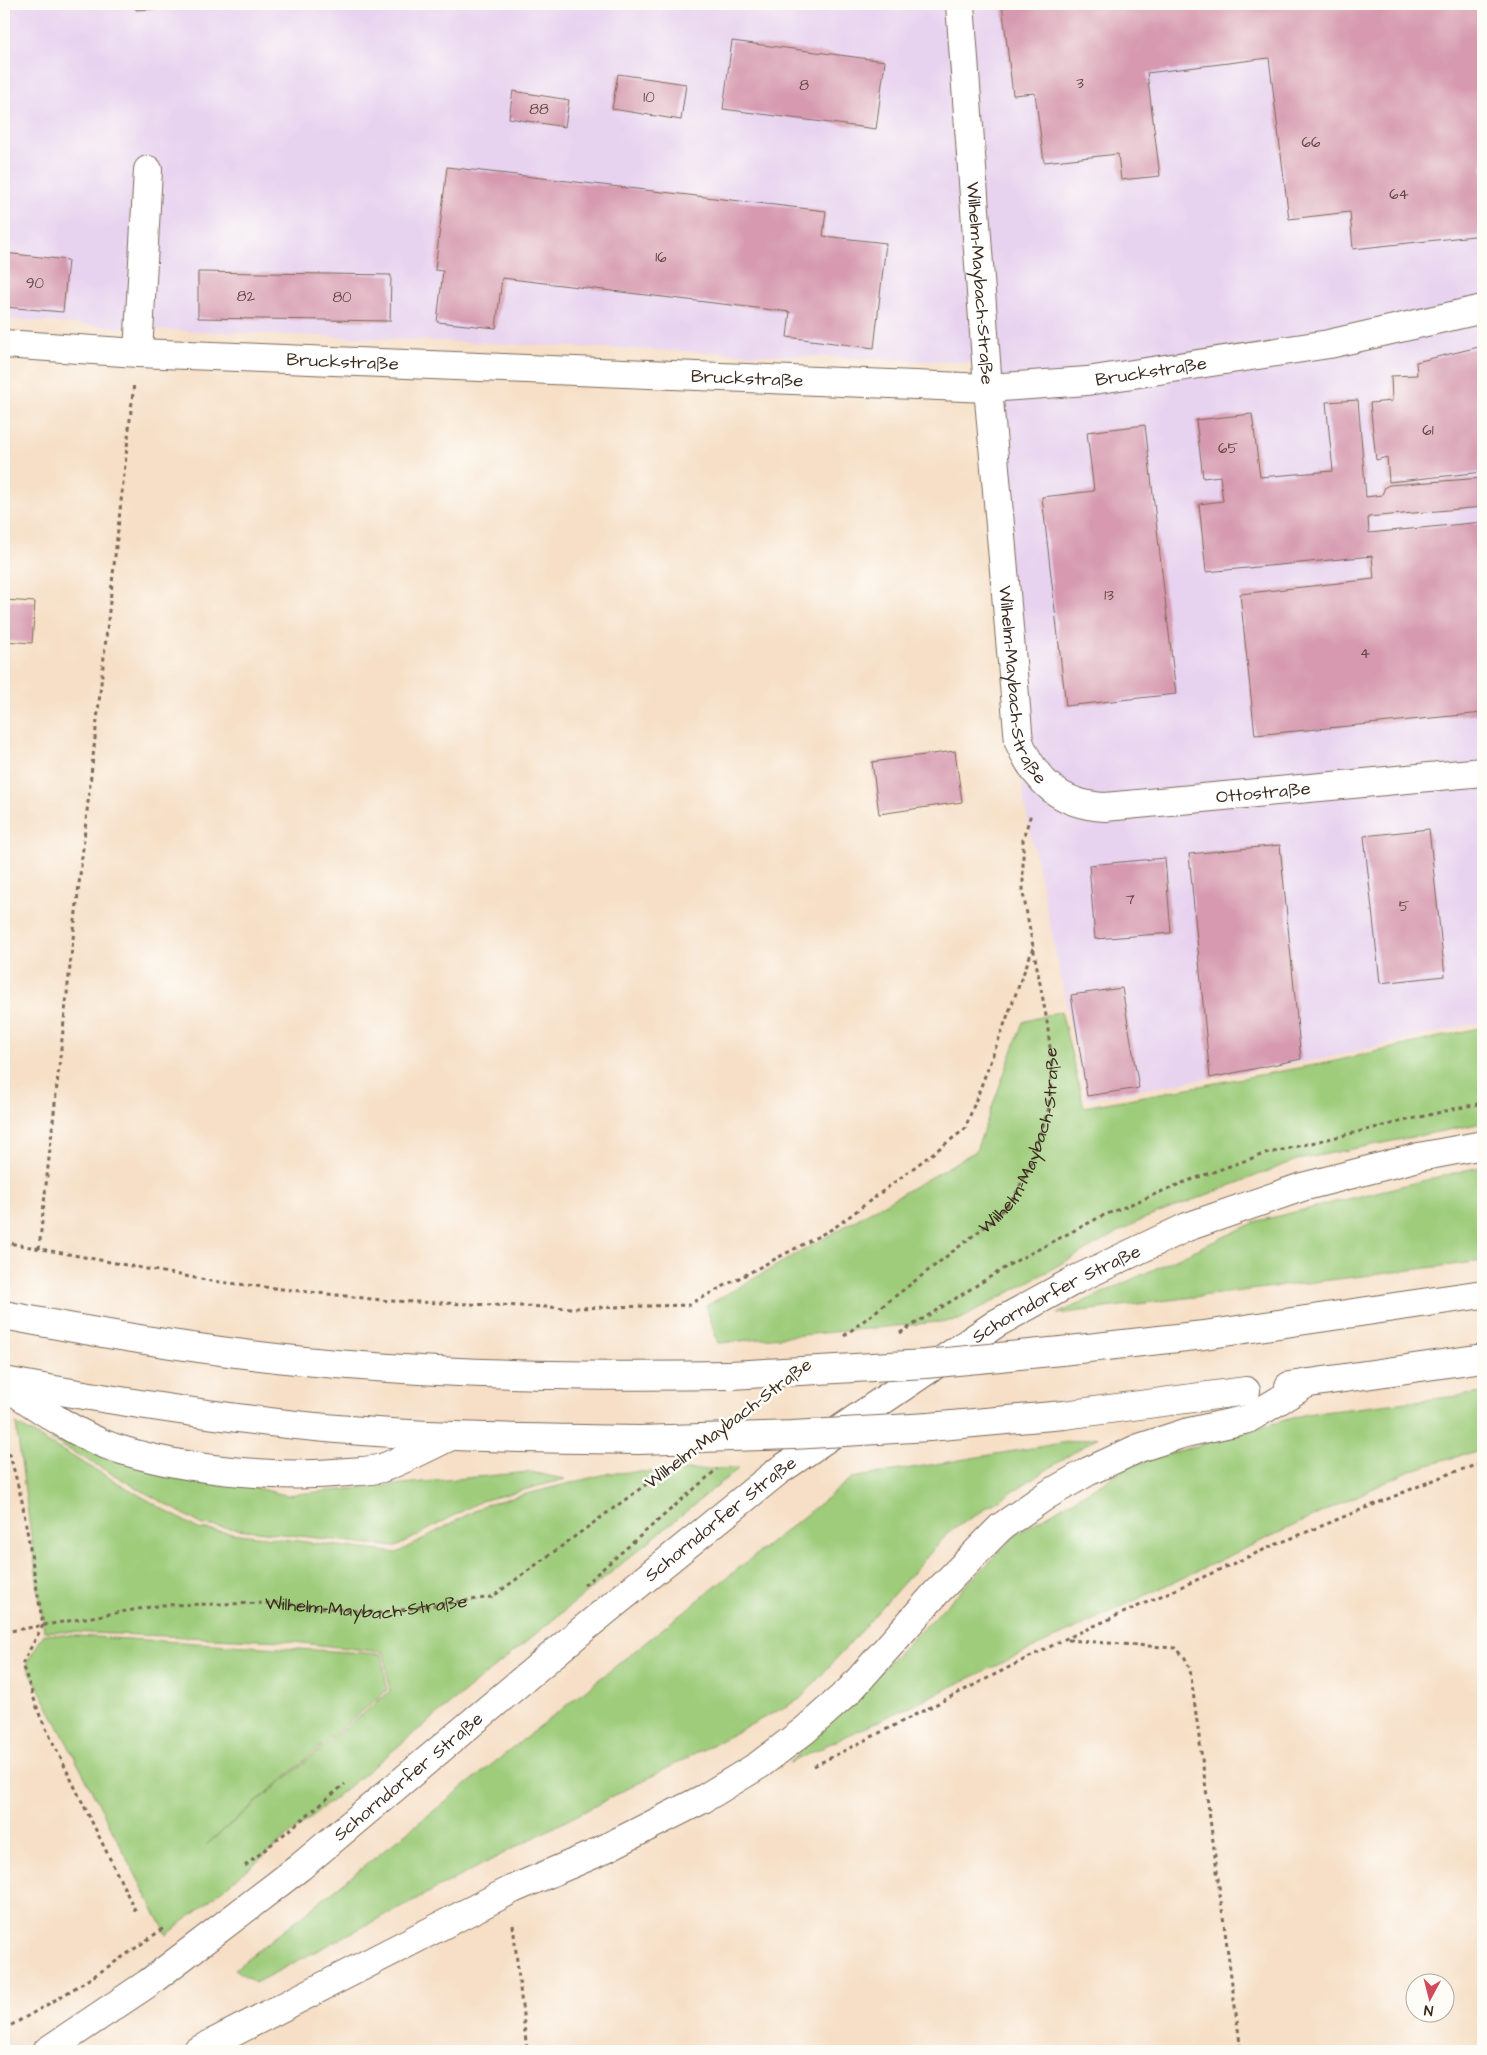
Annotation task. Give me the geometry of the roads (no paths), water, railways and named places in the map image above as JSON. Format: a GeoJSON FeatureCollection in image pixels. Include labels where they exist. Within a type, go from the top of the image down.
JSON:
{"type":"FeatureCollection","features":[{"type":"Feature","properties":{"kind":"main road","name":"Wilhelm-Maybach-Straße"},"geometry":{"type":"LineString","coordinates":[[960,4],[988,388],[1018,742],[1026,759],[1048,786]]}},
{"type":"Feature","properties":{"kind":"main road"},"geometry":{"type":"LineString","coordinates":[[138,353],[148,170]]}},
{"type":"Feature","properties":{"kind":"main road","name":"Bruckstraße"},"geometry":{"type":"LineString","coordinates":[[4,344],[138,353],[988,388],[1088,381],[1329,344],[1483,309]]}},
{"type":"Feature","properties":{"kind":"main road","name":"Ottostraße"},"geometry":{"type":"LineString","coordinates":[[1048,786],[1060,796],[1074,802],[1087,806],[1105,807],[1483,772]]}},
{"type":"Feature","properties":{"kind":"main road","name":"Schorndorfer Straße"},"geometry":{"type":"LineString","coordinates":[[47,2051],[148,1984],[300,1867],[587,1626],[777,1472],[997,1323],[1133,1251],[1203,1221],[1302,1186],[1419,1157],[1483,1145]]}},
{"type":"Feature","properties":{"kind":"main road"},"geometry":{"type":"LineString","coordinates":[[4,1316],[170,1344],[360,1366],[561,1376],[731,1374],[926,1364],[1061,1351],[1204,1335],[1483,1294]]}},
{"type":"Feature","properties":{"kind":"main road"},"geometry":{"type":"LineString","coordinates":[[4,1381],[126,1404],[230,1418],[338,1429],[451,1436],[640,1440],[793,1435],[929,1427],[1064,1415],[1483,1358]]}},
{"type":"Feature","properties":{"kind":"main road"},"geometry":{"type":"LineString","coordinates":[[197,2051],[513,1889],[592,1855],[703,1798],[759,1765],[805,1730],[850,1690],[936,1593],[1001,1527],[1047,1494],[1089,1471],[1139,1448],[1185,1433],[1248,1420],[1308,1383]]}},
{"type":"Feature","properties":{"kind":"main road"},"geometry":{"type":"LineString","coordinates":[[4,1385],[69,1427],[111,1446],[154,1458],[217,1469],[274,1474],[332,1473],[380,1468],[451,1436]]}}]}
